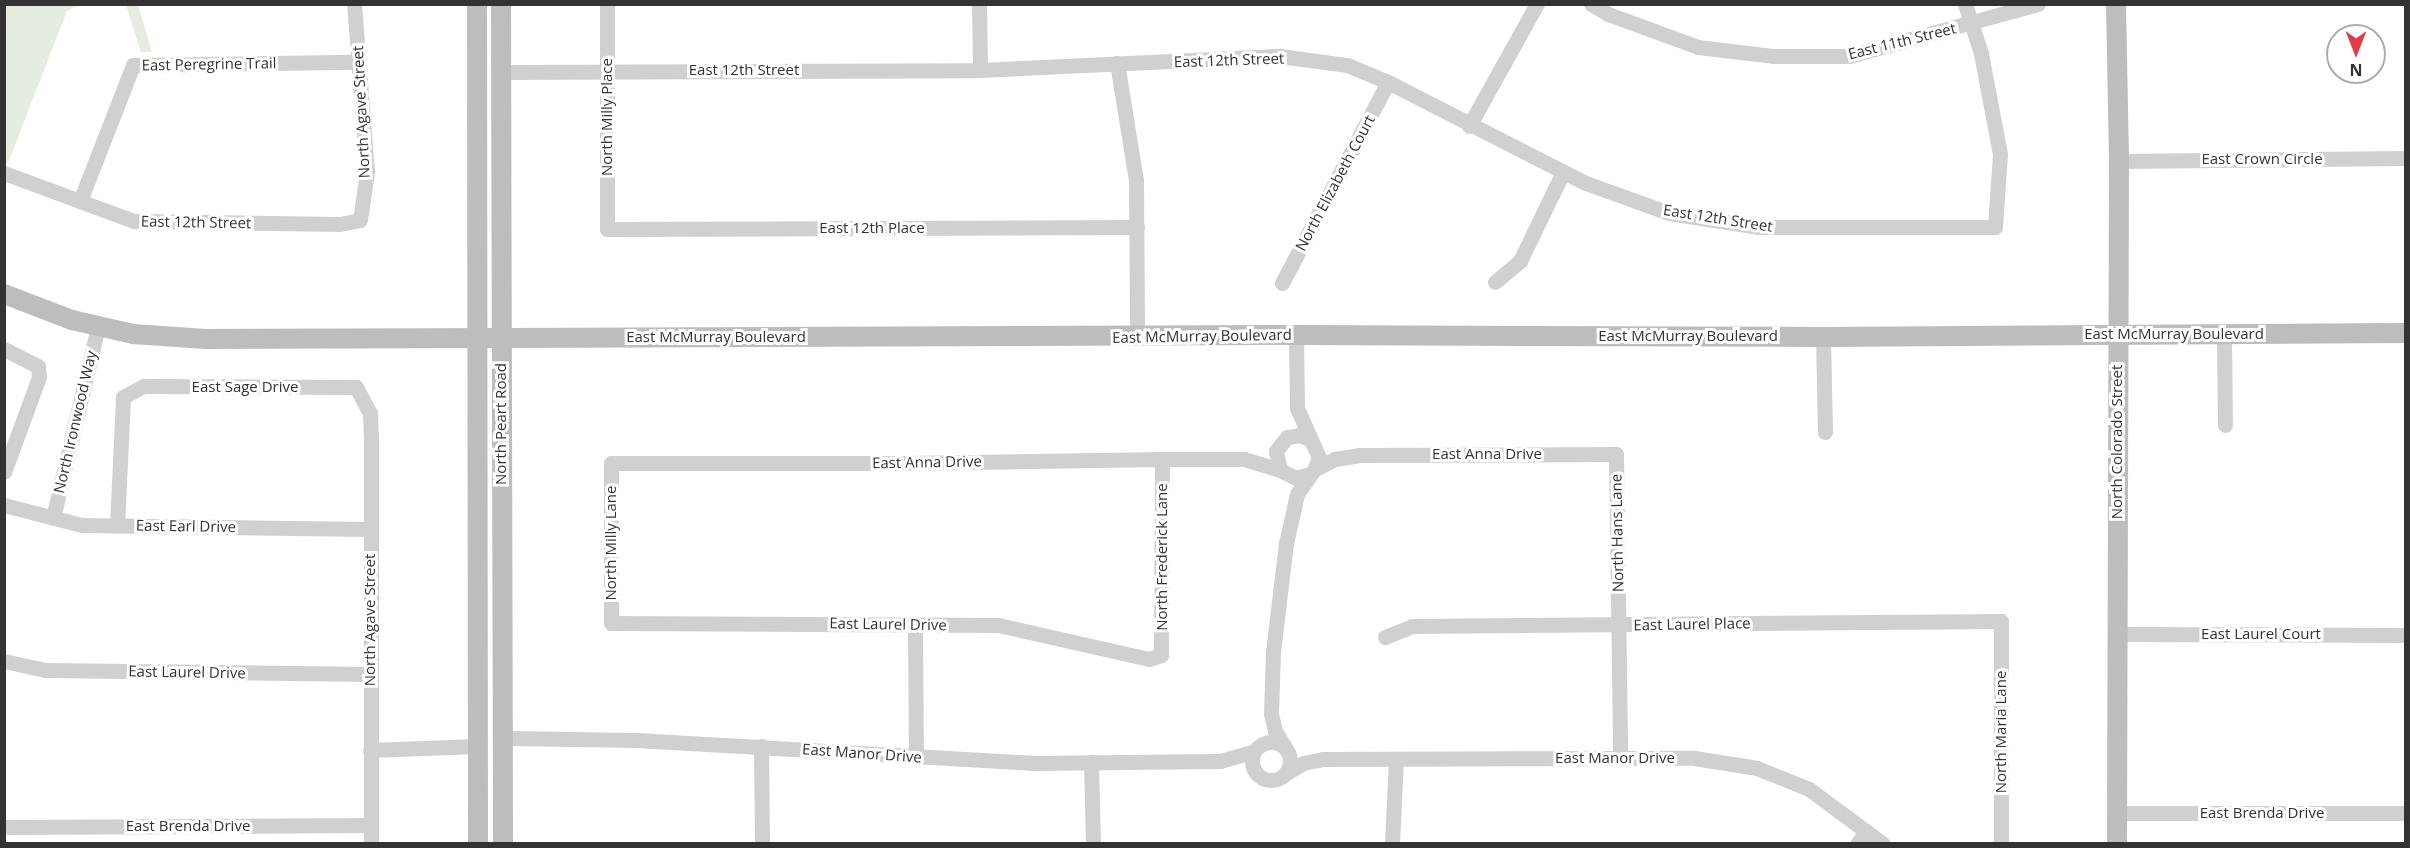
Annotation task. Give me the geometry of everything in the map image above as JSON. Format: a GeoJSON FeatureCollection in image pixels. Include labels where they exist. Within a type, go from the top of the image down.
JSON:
{"type":"FeatureCollection","features":[{"type":"Feature","properties":{"kind":"street","name":"North Agave Street"},"geometry":{"type":"LineString","coordinates":[[354,4],[367,172],[360,220]]}},
{"type":"Feature","properties":{"kind":"street","name":"North Peart Road"},"geometry":{"type":"LineString","coordinates":[[477,4],[478,843]]}},
{"type":"Feature","properties":{"kind":"street","name":"North Peart Road"},"geometry":{"type":"LineString","coordinates":[[501,4],[503,843]]}},
{"type":"Feature","properties":{"kind":"street","name":"North Milly Place"},"geometry":{"type":"LineString","coordinates":[[607,4],[608,229]]}},
{"type":"Feature","properties":{"kind":"street"},"geometry":{"type":"LineString","coordinates":[[979,4],[980,70]]}},
{"type":"Feature","properties":{"kind":"street"},"geometry":{"type":"LineString","coordinates":[[1469,126],[1537,4]]}},
{"type":"Feature","properties":{"kind":"street","name":"East 11th Street"},"geometry":{"type":"LineString","coordinates":[[1591,4],[1608,14],[1698,47],[1774,56],[1849,56],[2038,4]]}},
{"type":"Feature","properties":{"kind":"street"},"geometry":{"type":"LineString","coordinates":[[1965,4],[1971,24]]}},
{"type":"Feature","properties":{"kind":"street","name":"North Colorado Street"},"geometry":{"type":"LineString","coordinates":[[2116,4],[2119,160],[2118,843]]}},
{"type":"Feature","properties":{"kind":"street","name":"East 12th Street"},"geometry":{"type":"LineString","coordinates":[[501,72],[980,70],[1280,56],[1347,65],[1388,82],[1469,126],[1563,172],[1669,213],[1758,227],[1995,226],[2000,154],[1983,63],[1971,24]]}},
{"type":"Feature","properties":{"kind":"street","name":"East Peregrine Trail"},"geometry":{"type":"LineString","coordinates":[[80,201],[134,65],[358,62]]}},
{"type":"Feature","properties":{"kind":"street"},"geometry":{"type":"LineString","coordinates":[[1117,63],[1136,180],[1137,336]]}},
{"type":"Feature","properties":{"kind":"street","name":"North Elizabeth Court"},"geometry":{"type":"LineString","coordinates":[[1282,283],[1388,82]]}},
{"type":"Feature","properties":{"kind":"street","name":"East Crown Circle"},"geometry":{"type":"LineString","coordinates":[[2119,160],[2406,158]]}},
{"type":"Feature","properties":{"kind":"street"},"geometry":{"type":"LineString","coordinates":[[1495,282],[1520,261],[1563,172]]}},
{"type":"Feature","properties":{"kind":"street","name":"East 12th Street"},"geometry":{"type":"LineString","coordinates":[[4,173],[134,221],[340,224],[360,220]]}},
{"type":"Feature","properties":{"kind":"street","name":"East 12th Place"},"geometry":{"type":"LineString","coordinates":[[608,229],[1137,227]]}},
{"type":"Feature","properties":{"kind":"street","name":"East McMurray Boulevard"},"geometry":{"type":"LineString","coordinates":[[4,294],[72,320],[133,334],[206,339],[1296,335],[1823,337],[2117,333],[2224,335],[2406,333]]}},
{"type":"Feature","properties":{"kind":"street","name":"North Ironwood Way"},"geometry":{"type":"LineString","coordinates":[[53,518],[98,326]]}},
{"type":"Feature","properties":{"kind":"street"},"geometry":{"type":"LineString","coordinates":[[1270,713],[1255,750],[1252,766],[1259,776],[1270,780],[1285,774],[1290,763],[1285,747],[1275,731],[1270,713],[1273,652],[1286,543],[1297,494],[1319,457],[1297,408],[1296,335]]}},
{"type":"Feature","properties":{"kind":"street"},"geometry":{"type":"LineString","coordinates":[[2224,335],[2224,425]]}},
{"type":"Feature","properties":{"kind":"street"},"geometry":{"type":"LineString","coordinates":[[1823,337],[1825,432]]}},
{"type":"Feature","properties":{"kind":"street"},"geometry":{"type":"LineString","coordinates":[[4,349],[38,366],[39,377],[4,472]]}},
{"type":"Feature","properties":{"kind":"street","name":"East Sage Drive"},"geometry":{"type":"LineString","coordinates":[[117,525],[123,397],[144,386],[356,387],[361,399]]}},
{"type":"Feature","properties":{"kind":"street","name":"North Agave Street"},"geometry":{"type":"LineString","coordinates":[[361,399],[370,413],[371,843]]}},
{"type":"Feature","properties":{"kind":"street"},"geometry":{"type":"LineString","coordinates":[[1294,507],[1275,458],[1297,408]]}},
{"type":"Feature","properties":{"kind":"street"},"geometry":{"type":"LineString","coordinates":[[1280,443],[1293,435],[1313,442]]}},
{"type":"Feature","properties":{"kind":"street","name":"East Anna Drive"},"geometry":{"type":"LineString","coordinates":[[1313,442],[1359,455]]}},
{"type":"Feature","properties":{"kind":"street","name":"East Anna Drive"},"geometry":{"type":"LineString","coordinates":[[1244,459],[1280,443]]}},
{"type":"Feature","properties":{"kind":"street","name":"East Anna Drive"},"geometry":{"type":"LineString","coordinates":[[1312,472],[1335,459],[1359,455],[1616,454]]}},
{"type":"Feature","properties":{"kind":"street","name":"North Hans Lane"},"geometry":{"type":"LineString","coordinates":[[1616,454],[1620,757]]}},
{"type":"Feature","properties":{"kind":"street","name":"North Frederick Lane"},"geometry":{"type":"LineString","coordinates":[[1161,655],[1162,459]]}},
{"type":"Feature","properties":{"kind":"street","name":"East Anna Drive"},"geometry":{"type":"LineString","coordinates":[[611,463],[904,463],[1244,459],[1282,472]]}},
{"type":"Feature","properties":{"kind":"street","name":"North Milly Lane"},"geometry":{"type":"LineString","coordinates":[[611,463],[611,623]]}},
{"type":"Feature","properties":{"kind":"street"},"geometry":{"type":"LineString","coordinates":[[1282,472],[1296,478],[1312,472]]}},
{"type":"Feature","properties":{"kind":"street","name":"East Earl Drive"},"geometry":{"type":"LineString","coordinates":[[4,505],[82,525],[370,529]]}},
{"type":"Feature","properties":{"kind":"street","name":"East Laurel Place"},"geometry":{"type":"LineString","coordinates":[[1385,637],[1412,626],[2001,621]]}},
{"type":"Feature","properties":{"kind":"street","name":"North Maria Lane"},"geometry":{"type":"LineString","coordinates":[[2001,621],[2001,843]]}},
{"type":"Feature","properties":{"kind":"street","name":"East Laurel Drive"},"geometry":{"type":"LineString","coordinates":[[611,623],[998,625],[1149,659],[1161,655]]}},
{"type":"Feature","properties":{"kind":"street"},"geometry":{"type":"LineString","coordinates":[[915,624],[916,757]]}},
{"type":"Feature","properties":{"kind":"street","name":"East Laurel Court"},"geometry":{"type":"LineString","coordinates":[[2117,634],[2406,635]]}},
{"type":"Feature","properties":{"kind":"street","name":"East Laurel Drive"},"geometry":{"type":"LineString","coordinates":[[4,661],[45,670],[370,674]]}},
{"type":"Feature","properties":{"kind":"street","name":"East Manor Drive"},"geometry":{"type":"LineString","coordinates":[[503,738],[636,740],[1032,763],[1220,761],[1255,750]]}},
{"type":"Feature","properties":{"kind":"street"},"geometry":{"type":"LineString","coordinates":[[1255,750],[1260,744],[1273,741],[1285,747]]}},
{"type":"Feature","properties":{"kind":"street"},"geometry":{"type":"LineString","coordinates":[[370,750],[477,746]]}},
{"type":"Feature","properties":{"kind":"street"},"geometry":{"type":"LineString","coordinates":[[761,746],[762,843]]}},
{"type":"Feature","properties":{"kind":"street","name":"East Manor Drive"},"geometry":{"type":"LineString","coordinates":[[1285,747],[1323,759]]}},
{"type":"Feature","properties":{"kind":"street","name":"East Manor Drive"},"geometry":{"type":"LineString","coordinates":[[1285,774],[1303,763],[1323,759],[1694,758],[1757,768],[1809,789],[1862,837],[1883,843]]}},
{"type":"Feature","properties":{"kind":"street"},"geometry":{"type":"LineString","coordinates":[[1392,843],[1395,760]]}},
{"type":"Feature","properties":{"kind":"street","name":"East Manor Drive"},"geometry":{"type":"LineString","coordinates":[[1220,761],[1259,776]]}},
{"type":"Feature","properties":{"kind":"street"},"geometry":{"type":"LineString","coordinates":[[1091,762],[1093,843]]}},
{"type":"Feature","properties":{"kind":"street","name":"East Brenda Drive"},"geometry":{"type":"LineString","coordinates":[[2119,813],[2406,813]]}},
{"type":"Feature","properties":{"kind":"street","name":"East Brenda Drive"},"geometry":{"type":"LineString","coordinates":[[4,827],[371,825]]}},
{"type":"Feature","properties":{"kind":"shaded area"},"geometry":{"type":"Polygon","coordinates":[[[4,5],[80,5],[67,11],[8,163],[4,162],[4,5]]]}},
{"type":"Feature","properties":{"kind":"shaded area"},"geometry":{"type":"Polygon","coordinates":[[[126,5],[138,5],[152,52],[141,52],[126,5]]]}}]}
